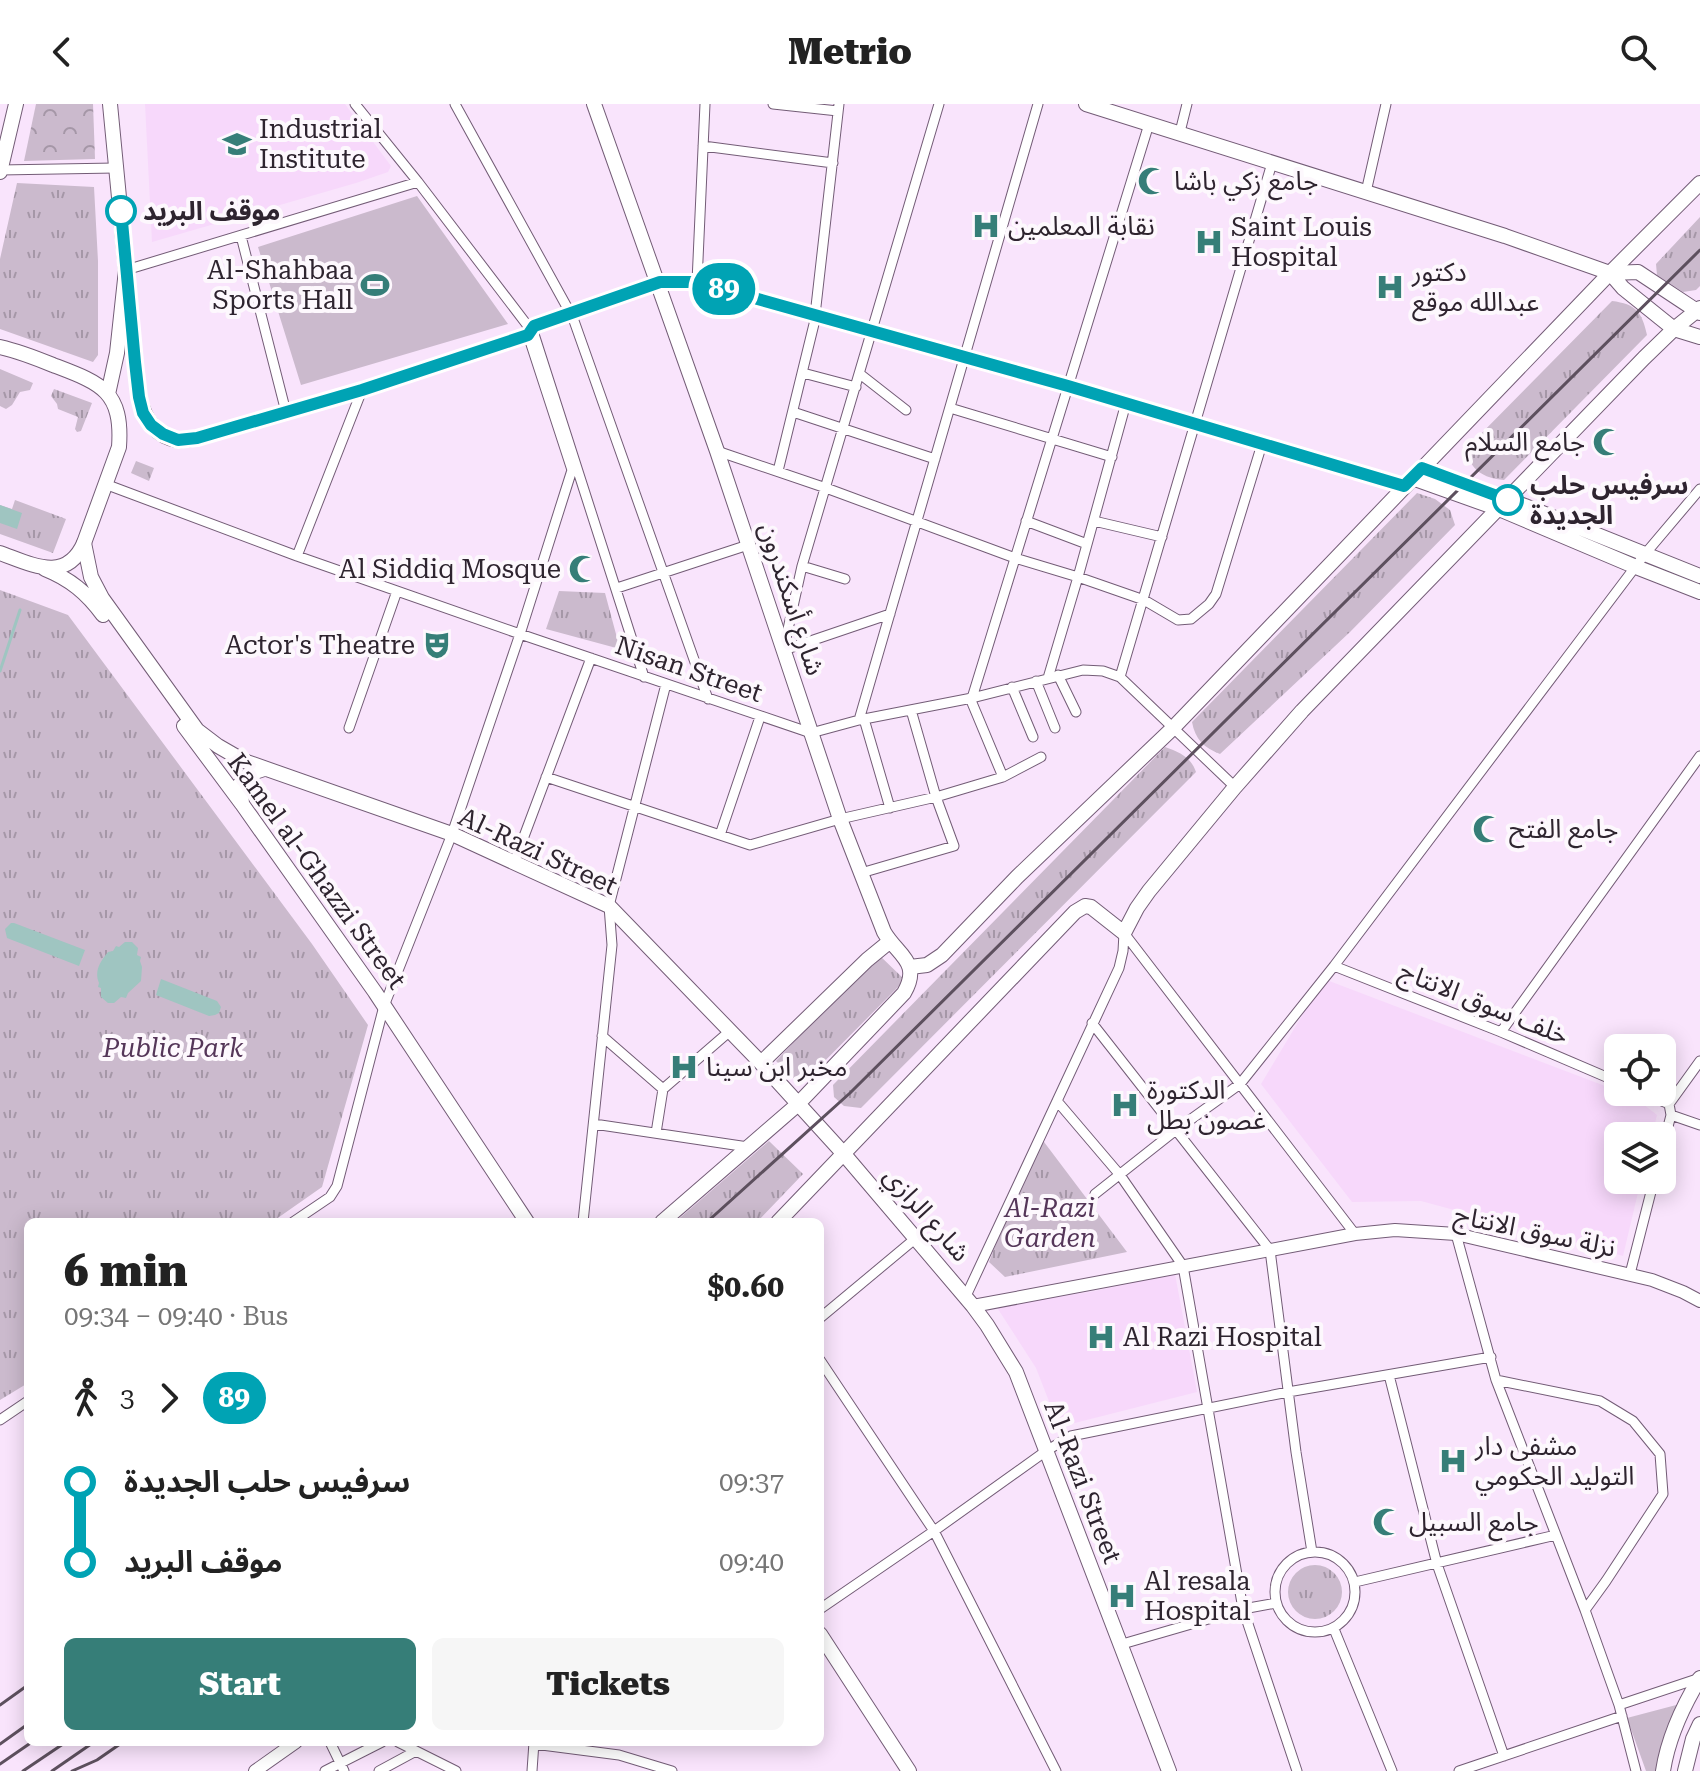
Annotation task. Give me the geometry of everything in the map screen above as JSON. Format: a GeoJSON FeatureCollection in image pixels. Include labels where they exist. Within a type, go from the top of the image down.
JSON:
{"type":"FeatureCollection","features":[{"type":"Feature","properties":{"kind":"main road"},"geometry":{"type":"LineString","coordinates":[[0,171],[16,104]]}},
{"type":"Feature","properties":{"kind":"main road"},"geometry":{"type":"LineString","coordinates":[[110,104],[139,397],[143,413],[151,425],[178,440],[197,438],[362,390],[530,333],[534,326],[658,283],[697,282],[965,356],[1262,444],[1413,477],[1504,505],[1700,576]]}},
{"type":"Feature","properties":{"kind":"main road","name":"شارع أسكندرون"},"geometry":{"type":"LineString","coordinates":[[594,104],[717,451],[840,819],[884,932],[910,967]]}},
{"type":"Feature","properties":{"kind":"main road"},"geometry":{"type":"LineString","coordinates":[[782,1218],[1075,912],[1085,906],[1091,907],[1124,933],[1149,891],[1235,787],[1313,700],[1674,329],[1699,311],[1638,272],[1610,273],[1505,236],[1086,104]]}},
{"type":"Feature","properties":{"kind":"main road"},"geometry":{"type":"LineString","coordinates":[[667,1218],[797,1105],[904,993],[910,978],[910,967],[927,965],[942,955],[1017,877],[1173,728],[1700,183]]}},
{"type":"Feature","properties":{"kind":"main road"},"geometry":{"type":"LineString","coordinates":[[108,394],[117,353],[126,270]]}},
{"type":"Feature","properties":{"kind":"main road"},"geometry":{"type":"LineString","coordinates":[[1610,273],[1623,288],[1674,329],[1700,337]]}},
{"type":"Feature","properties":{"kind":"main road"},"geometry":{"type":"LineString","coordinates":[[0,347],[89,379],[100,385],[115,406],[120,431],[119,447],[84,543],[69,563],[45,569]]}},
{"type":"Feature","properties":{"kind":"main road"},"geometry":{"type":"LineString","coordinates":[[1504,505],[1636,567],[1700,592]]}},
{"type":"Feature","properties":{"kind":"main road","name":"Kamel al-Ghazzi Street"},"geometry":{"type":"LineString","coordinates":[[84,543],[88,566],[102,598],[197,730],[229,754],[264,769]]}},
{"type":"Feature","properties":{"kind":"main road","name":"Kamel al-Ghazzi Street"},"geometry":{"type":"LineString","coordinates":[[0,553],[45,569],[72,583],[91,599],[242,804],[384,1006],[524,1218]]}},
{"type":"Feature","properties":{"kind":"main road"},"geometry":{"type":"LineString","coordinates":[[242,804],[240,784],[252,773],[264,769]]}},
{"type":"Feature","properties":{"kind":"main road","name":"Al-Razi Street"},"geometry":{"type":"LineString","coordinates":[[264,769],[452,834],[609,906],[843,1153]]}},
{"type":"Feature","properties":{"kind":"main road"},"geometry":{"type":"LineString","coordinates":[[761,1063],[889,942]]}},
{"type":"Feature","properties":{"kind":"main road","name":"شارع الرازي"},"geometry":{"type":"LineString","coordinates":[[843,1153],[970,1301]]}},
{"type":"Feature","properties":{"kind":"main road","name":"Al-Razi Street"},"geometry":{"type":"LineString","coordinates":[[970,1301],[1016,1372],[1169,1771]]}},
{"type":"Feature","properties":{"kind":"main road"},"geometry":{"type":"LineString","coordinates":[[824,1640],[909,1771]]}},
{"type":"Feature","properties":{"kind":"main road"},"geometry":{"type":"LineString","coordinates":[[1663,1771],[1687,1698],[1700,1678]]}},
{"type":"Feature","properties":{"kind":"main road"},"geometry":{"type":"LineString","coordinates":[[1685,1771],[1700,1724]]}},
{"type":"Feature","properties":{"kind":"street"},"geometry":{"type":"LineString","coordinates":[[299,1218],[330,1197],[337,1186],[384,1006],[452,834],[572,470],[530,333],[418,182],[355,104]]}},
{"type":"Feature","properties":{"kind":"street"},"geometry":{"type":"LineString","coordinates":[[455,104],[570,313],[708,699]]}},
{"type":"Feature","properties":{"kind":"street"},"geometry":{"type":"LineString","coordinates":[[697,282],[705,104]]}},
{"type":"Feature","properties":{"kind":"street"},"geometry":{"type":"LineString","coordinates":[[773,104],[839,108],[816,315],[778,471]]}},
{"type":"Feature","properties":{"kind":"street"},"geometry":{"type":"LineString","coordinates":[[784,650],[802,566],[939,104]]}},
{"type":"Feature","properties":{"kind":"street"},"geometry":{"type":"LineString","coordinates":[[890,808],[862,720],[1038,104]]}},
{"type":"Feature","properties":{"kind":"street"},"geometry":{"type":"LineString","coordinates":[[1180,132],[1187,104]]}},
{"type":"Feature","properties":{"kind":"street"},"geometry":{"type":"LineString","coordinates":[[1366,192],[1386,104]]}},
{"type":"Feature","properties":{"kind":"street"},"geometry":{"type":"LineString","coordinates":[[1003,777],[971,698],[1149,124]]}},
{"type":"Feature","properties":{"kind":"street"},"geometry":{"type":"LineString","coordinates":[[703,146],[833,163]]}},
{"type":"Feature","properties":{"kind":"street"},"geometry":{"type":"LineString","coordinates":[[1120,677],[1272,163]]}},
{"type":"Feature","properties":{"kind":"street"},"geometry":{"type":"LineString","coordinates":[[0,171],[115,168]]}},
{"type":"Feature","properties":{"kind":"street"},"geometry":{"type":"LineString","coordinates":[[126,270],[418,182]]}},
{"type":"Feature","properties":{"kind":"street"},"geometry":{"type":"LineString","coordinates":[[241,236],[286,412]]}},
{"type":"Feature","properties":{"kind":"street"},"geometry":{"type":"LineString","coordinates":[[530,333],[534,334],[543,361],[644,677]]}},
{"type":"Feature","properties":{"kind":"street"},"geometry":{"type":"LineString","coordinates":[[803,373],[856,387]]}},
{"type":"Feature","properties":{"kind":"street"},"geometry":{"type":"LineString","coordinates":[[860,374],[906,410]]}},
{"type":"Feature","properties":{"kind":"street"},"geometry":{"type":"LineString","coordinates":[[297,556],[362,390]]}},
{"type":"Feature","properties":{"kind":"street"},"geometry":{"type":"LineString","coordinates":[[1076,712],[1053,676],[1126,403]]}},
{"type":"Feature","properties":{"kind":"street"},"geometry":{"type":"LineString","coordinates":[[950,408],[1112,457]]}},
{"type":"Feature","properties":{"kind":"street"},"geometry":{"type":"LineString","coordinates":[[793,412],[935,459]]}},
{"type":"Feature","properties":{"kind":"street"},"geometry":{"type":"LineString","coordinates":[[717,451],[1015,558],[1144,600],[1178,620],[1185,620],[1191,619],[1213,600],[1262,444]]}},
{"type":"Feature","properties":{"kind":"street","name":"Nisan Street"},"geometry":{"type":"LineString","coordinates":[[105,484],[297,556],[811,733]]}},
{"type":"Feature","properties":{"kind":"street"},"geometry":{"type":"LineString","coordinates":[[1095,1194],[1240,1084],[1334,966],[1645,554],[1700,489]]}},
{"type":"Feature","properties":{"kind":"street"},"geometry":{"type":"LineString","coordinates":[[1026,521],[1087,544]]}},
{"type":"Feature","properties":{"kind":"street"},"geometry":{"type":"LineString","coordinates":[[1094,521],[1162,537]]}},
{"type":"Feature","properties":{"kind":"street"},"geometry":{"type":"LineString","coordinates":[[617,588],[748,545]]}},
{"type":"Feature","properties":{"kind":"street"},"geometry":{"type":"LineString","coordinates":[[802,566],[845,579]]}},
{"type":"Feature","properties":{"kind":"street"},"geometry":{"type":"LineString","coordinates":[[349,728],[397,591]]}},
{"type":"Feature","properties":{"kind":"street"},"geometry":{"type":"LineString","coordinates":[[784,650],[890,614]]}},
{"type":"Feature","properties":{"kind":"street"},"geometry":{"type":"LineString","coordinates":[[514,863],[591,658]]}},
{"type":"Feature","properties":{"kind":"street"},"geometry":{"type":"LineString","coordinates":[[811,733],[971,698],[1053,676],[1083,670],[1103,671],[1120,677],[1235,787]]}},
{"type":"Feature","properties":{"kind":"street"},"geometry":{"type":"LineString","coordinates":[[1036,681],[1055,728]]}},
{"type":"Feature","properties":{"kind":"street"},"geometry":{"type":"LineString","coordinates":[[583,1218],[612,945],[609,906],[666,684]]}},
{"type":"Feature","properties":{"kind":"street"},"geometry":{"type":"LineString","coordinates":[[1012,687],[1033,737]]}},
{"type":"Feature","properties":{"kind":"street"},"geometry":{"type":"LineString","coordinates":[[861,873],[954,846],[911,710]]}},
{"type":"Feature","properties":{"kind":"street"},"geometry":{"type":"LineString","coordinates":[[720,835],[760,717]]}},
{"type":"Feature","properties":{"kind":"street"},"geometry":{"type":"LineString","coordinates":[[1501,1032],[1700,756]]}},
{"type":"Feature","properties":{"kind":"street"},"geometry":{"type":"LineString","coordinates":[[546,777],[750,845],[1003,777],[1041,757]]}},
{"type":"Feature","properties":{"kind":"street"},"geometry":{"type":"LineString","coordinates":[[970,1301],[1119,968],[1124,933]]}},
{"type":"Feature","properties":{"kind":"street"},"geometry":{"type":"LineString","coordinates":[[1124,933],[1355,1234]]}},
{"type":"Feature","properties":{"kind":"street","name":"خلف سوق الانتاج"},"geometry":{"type":"LineString","coordinates":[[1334,966],[1604,1076]]}},
{"type":"Feature","properties":{"kind":"street"},"geometry":{"type":"LineString","coordinates":[[1092,1023],[1270,1250],[1312,1552]]}},
{"type":"Feature","properties":{"kind":"street"},"geometry":{"type":"LineString","coordinates":[[656,1133],[663,1089],[730,1031]]}},
{"type":"Feature","properties":{"kind":"street"},"geometry":{"type":"LineString","coordinates":[[602,1036],[663,1089]]}},
{"type":"Feature","properties":{"kind":"street"},"geometry":{"type":"LineString","coordinates":[[1667,1122],[1670,1109],[1700,1061]]}},
{"type":"Feature","properties":{"kind":"street"},"geometry":{"type":"LineString","coordinates":[[1057,1101],[1120,1175],[1183,1266],[1243,1609],[1297,1771]]}},
{"type":"Feature","properties":{"kind":"street"},"geometry":{"type":"LineString","coordinates":[[1665,1106],[1700,1125]]}},
{"type":"Feature","properties":{"kind":"street"},"geometry":{"type":"LineString","coordinates":[[594,1124],[748,1147]]}},
{"type":"Feature","properties":{"kind":"street"},"geometry":{"type":"LineString","coordinates":[[1630,1274],[1650,1194]]}},
{"type":"Feature","properties":{"kind":"street","name":"نزلة سوق الانتاج"},"geometry":{"type":"LineString","coordinates":[[970,1301],[1355,1234],[1395,1230],[1456,1234],[1630,1274],[1668,1286],[1700,1301]]}},
{"type":"Feature","properties":{"kind":"street"},"geometry":{"type":"LineString","coordinates":[[1456,1234],[1496,1380],[1585,1610],[1619,1705],[1636,1771]]}},
{"type":"Feature","properties":{"kind":"street"},"geometry":{"type":"LineString","coordinates":[[824,1315],[916,1238]]}},
{"type":"Feature","properties":{"kind":"street"},"geometry":{"type":"LineString","coordinates":[[824,1606],[1071,1436],[1288,1392],[1491,1357]]}},
{"type":"Feature","properties":{"kind":"street"},"geometry":{"type":"LineString","coordinates":[[824,1366],[934,1531],[1056,1771]]}},
{"type":"Feature","properties":{"kind":"street"},"geometry":{"type":"LineString","coordinates":[[1389,1375],[1437,1564],[1504,1756]]}},
{"type":"Feature","properties":{"kind":"street"},"geometry":{"type":"LineString","coordinates":[[1496,1380],[1600,1401],[1633,1421],[1660,1454],[1663,1494],[1585,1610]]}},
{"type":"Feature","properties":{"kind":"street"},"geometry":{"type":"LineString","coordinates":[[0,1420],[24,1404]]}},
{"type":"Feature","properties":{"kind":"street"},"geometry":{"type":"LineString","coordinates":[[1355,1582],[1556,1535]]}},
{"type":"Feature","properties":{"kind":"street"},"geometry":{"type":"LineString","coordinates":[[1327,1553],[1348,1568],[1355,1582],[1356,1596],[1352,1611],[1334,1629],[1317,1633],[1303,1631],[1291,1625],[1276,1603],[1275,1587],[1279,1574],[1287,1563],[1299,1555],[1327,1553]]}},
{"type":"Feature","properties":{"kind":"street"},"geometry":{"type":"LineString","coordinates":[[1119,1645],[1243,1609],[1276,1603]]}},
{"type":"Feature","properties":{"kind":"street"},"geometry":{"type":"LineString","coordinates":[[1334,1629],[1392,1771]]}},
{"type":"Feature","properties":{"kind":"street"},"geometry":{"type":"LineString","coordinates":[[1619,1705],[1700,1678]]}},
{"type":"Feature","properties":{"kind":"street"},"geometry":{"type":"LineString","coordinates":[[1459,1771],[1622,1716]]}},
{"type":"Feature","properties":{"kind":"street"},"geometry":{"type":"LineString","coordinates":[[255,1771],[290,1746]]}},
{"type":"Feature","properties":{"kind":"street"},"geometry":{"type":"LineString","coordinates":[[332,1746],[342,1767]]}},
{"type":"Feature","properties":{"kind":"street"},"geometry":{"type":"LineString","coordinates":[[325,1771],[342,1767],[376,1746]]}},
{"type":"Feature","properties":{"kind":"street"},"geometry":{"type":"LineString","coordinates":[[406,1746],[456,1771]]}},
{"type":"Feature","properties":{"kind":"street"},"geometry":{"type":"LineString","coordinates":[[532,1771],[534,1746]]}},
{"type":"Feature","properties":{"kind":"street"},"geometry":{"type":"LineString","coordinates":[[555,1746],[619,1755],[672,1771]]}},
{"type":"Feature","properties":{"kind":"street"},"geometry":{"type":"LineString","coordinates":[[379,1771],[416,1751]]}},
{"type":"Feature","properties":{"kind":"shaded area","name":"Industrial Institute"},"geometry":{"type":"Polygon","coordinates":[[[145,104],[345,104],[391,166],[388,172],[356,183],[152,242],[145,104]]]}},
{"type":"Feature","properties":{"kind":"shaded area"},"geometry":{"type":"Polygon","coordinates":[[[0,505],[22,513],[17,529],[0,523],[0,505]]]}},
{"type":"Feature","properties":{"kind":"shaded area"},"geometry":{"type":"Polygon","coordinates":[[[11,923],[85,950],[79,966],[7,938],[5,929],[11,923]]]}},
{"type":"Feature","properties":{"kind":"shaded area"},"geometry":{"type":"Polygon","coordinates":[[[125,942],[132,942],[138,948],[141,981],[126,998],[108,1003],[101,997],[101,988],[98,987],[100,963],[108,952],[125,942]]]}},
{"type":"Feature","properties":{"kind":"shaded area"},"geometry":{"type":"Polygon","coordinates":[[[161,979],[217,1001],[221,1007],[219,1013],[209,1016],[156,995],[161,979]]]}},
{"type":"Feature","properties":{"kind":"shaded area"},"geometry":{"type":"Polygon","coordinates":[[[1324,979],[1604,1086],[1604,1106],[1646,1106],[1657,1115],[1655,1122],[1604,1122],[1604,1194],[1638,1194],[1623,1256],[1421,1201],[1352,1202],[1261,1084],[1324,979]]]}},
{"type":"Feature","properties":{"kind":"shaded area","name":"Al Razi Hospital"},"geometry":{"type":"Polygon","coordinates":[[[1175,1274],[1197,1392],[1059,1427],[1036,1368],[996,1306],[1090,1292],[1175,1274]]]}},
{"type":"Feature","properties":{"kind":"green space"},"geometry":{"type":"Polygon","coordinates":[[[36,104],[93,104],[95,159],[24,161],[36,104]]]}},
{"type":"Feature","properties":{"kind":"green space"},"geometry":{"type":"Polygon","coordinates":[[[17,183],[94,187],[98,355],[93,362],[0,329],[0,259],[17,183]]]}},
{"type":"Feature","properties":{"kind":"green space","name":"Al-Shahbaa Sports Hall"},"geometry":{"type":"Polygon","coordinates":[[[417,196],[508,324],[301,385],[258,247],[417,196]]]}},
{"type":"Feature","properties":{"kind":"green space"},"geometry":{"type":"Polygon","coordinates":[[[1700,217],[1700,286],[1696,290],[1683,292],[1657,275],[1656,264],[1700,217]]]}},
{"type":"Feature","properties":{"kind":"green space"},"geometry":{"type":"Polygon","coordinates":[[[1612,301],[1637,310],[1647,335],[1504,480],[1490,477],[1474,468],[1466,449],[1612,301]]]}},
{"type":"Feature","properties":{"kind":"green space"},"geometry":{"type":"Polygon","coordinates":[[[0,369],[33,383],[30,390],[20,392],[6,409],[0,406],[0,369]]]}},
{"type":"Feature","properties":{"kind":"green space"},"geometry":{"type":"Polygon","coordinates":[[[54,389],[92,403],[81,431],[75,429],[78,417],[58,409],[51,396],[54,389]]]}},
{"type":"Feature","properties":{"kind":"green space"},"geometry":{"type":"Polygon","coordinates":[[[136,461],[154,468],[149,481],[131,473],[136,461]]]}},
{"type":"Feature","properties":{"kind":"green space"},"geometry":{"type":"Polygon","coordinates":[[[1417,493],[1435,499],[1450,510],[1455,525],[1350,632],[1220,754],[1205,746],[1195,733],[1192,722],[1417,493]]]}},
{"type":"Feature","properties":{"kind":"green space"},"geometry":{"type":"Polygon","coordinates":[[[15,500],[66,519],[53,553],[0,534],[0,505],[12,509],[15,500]]]}},
{"type":"Feature","properties":{"kind":"green space","name":"Public Park"},"geometry":{"type":"Polygon","coordinates":[[[0,590],[68,615],[312,944],[368,1025],[322,1187],[278,1218],[24,1218],[24,1385],[0,1400],[0,590]]]}},
{"type":"Feature","properties":{"kind":"green space"},"geometry":{"type":"Polygon","coordinates":[[[559,591],[605,593],[620,649],[546,629],[559,591]]]}},
{"type":"Feature","properties":{"kind":"green space"},"geometry":{"type":"Polygon","coordinates":[[[1165,747],[1188,759],[1196,772],[861,1108],[844,1106],[834,1097],[833,1085],[1165,747]]]}},
{"type":"Feature","properties":{"kind":"green space"},"geometry":{"type":"Polygon","coordinates":[[[878,954],[905,980],[801,1085],[776,1061],[878,954]]]}},
{"type":"Feature","properties":{"kind":"green space","name":"Al-Razi Garden"},"geometry":{"type":"Polygon","coordinates":[[[1038,1134],[1127,1252],[1005,1277],[989,1262],[1038,1134]]]}},
{"type":"Feature","properties":{"kind":"green space"},"geometry":{"type":"Polygon","coordinates":[[[769,1141],[803,1174],[761,1218],[680,1218],[769,1141]]]}},
{"type":"Feature","properties":{"kind":"green space"},"geometry":{"type":"Polygon","coordinates":[[[1315,1565],[1326,1567],[1334,1573],[1340,1581],[1340,1603],[1334,1611],[1326,1617],[1315,1619],[1304,1617],[1296,1611],[1290,1603],[1288,1592],[1290,1581],[1296,1573],[1304,1567],[1315,1565]]]}},
{"type":"Feature","properties":{"kind":"green space"},"geometry":{"type":"Polygon","coordinates":[[[1680,1704],[1664,1737],[1657,1771],[1646,1771],[1627,1718],[1680,1704]]]}},
{"type":"Feature","properties":{"kind":"waterway"},"geometry":{"type":"LineString","coordinates":[[0,671],[20,610]]}},
{"type":"Feature","properties":{"kind":"railway"},"geometry":{"type":"LineString","coordinates":[[711,1218],[850,1093],[1700,250]]}},
{"type":"Feature","properties":{"kind":"railway"},"geometry":{"type":"LineString","coordinates":[[0,1705],[24,1688]]}},
{"type":"Feature","properties":{"kind":"railway"},"geometry":{"type":"LineString","coordinates":[[0,1744],[24,1727]]}},
{"type":"Feature","properties":{"kind":"railway"},"geometry":{"type":"LineString","coordinates":[[0,1764],[26,1746]]}},
{"type":"Feature","properties":{"kind":"railway"},"geometry":{"type":"LineString","coordinates":[[23,1771],[60,1746]]}},
{"type":"Feature","properties":{"kind":"railway"},"geometry":{"type":"LineString","coordinates":[[52,1771],[88,1746]]}},
{"type":"Feature","properties":{"kind":"railway"},"geometry":{"type":"LineString","coordinates":[[72,1771],[97,1760],[117,1746]]}},
{"type":"Feature","properties":{"kind":"bus line","name":"89"},"geometry":{"type":"LineString","coordinates":[[121,211],[139,397],[143,413],[151,425],[178,440],[197,438],[362,390],[528,335],[534,326],[658,283],[676,281],[697,282],[965,356],[1404,486],[1422,468],[1508,500]]}},
{"type":"Feature","properties":{"kind":"place","name":"Industrial Institute"},"geometry":{"type":"Point","coordinates":[237,144]}},
{"type":"Feature","properties":{"kind":"place","name":"جامع زكي باشا"},"geometry":{"type":"Point","coordinates":[1152,181]}},
{"type":"Feature","properties":{"kind":"place","name":"موقف البريد"},"geometry":{"type":"Point","coordinates":[121,211]}},
{"type":"Feature","properties":{"kind":"place","name":"نقابة المعلمين"},"geometry":{"type":"Point","coordinates":[986,226]}},
{"type":"Feature","properties":{"kind":"place","name":"Saint Louis Hospital"},"geometry":{"type":"Point","coordinates":[1209,242]}},
{"type":"Feature","properties":{"kind":"place","name":"Al-Shahbaa Sports Hall"},"geometry":{"type":"Point","coordinates":[375,285]}},
{"type":"Feature","properties":{"kind":"place","name":"دكتور عبدالله موقع"},"geometry":{"type":"Point","coordinates":[1390,287]}},
{"type":"Feature","properties":{"kind":"place","name":"جامع السلام"},"geometry":{"type":"Point","coordinates":[1607,442]}},
{"type":"Feature","properties":{"kind":"place","name":"سرفيس حلب الجديدة"},"geometry":{"type":"Point","coordinates":[1508,500]}},
{"type":"Feature","properties":{"kind":"place","name":"Al Siddiq Mosque"},"geometry":{"type":"Point","coordinates":[583,569]}},
{"type":"Feature","properties":{"kind":"place","name":"Actor's Theatre"},"geometry":{"type":"Point","coordinates":[437,645]}},
{"type":"Feature","properties":{"kind":"place","name":"جامع الفتح"},"geometry":{"type":"Point","coordinates":[1487,829]}},
{"type":"Feature","properties":{"kind":"place","name":"مخبر ابن سينا"},"geometry":{"type":"Point","coordinates":[684,1067]}},
{"type":"Feature","properties":{"kind":"place","name":"الدكتورة غصون بطل"},"geometry":{"type":"Point","coordinates":[1125,1105]}},
{"type":"Feature","properties":{"kind":"place","name":"Al Razi Hospital"},"geometry":{"type":"Point","coordinates":[1101,1337]}},
{"type":"Feature","properties":{"kind":"place","name":"مشفى دار التوليد الحكومي"},"geometry":{"type":"Point","coordinates":[1453,1461]}},
{"type":"Feature","properties":{"kind":"place","name":"جامع السبيل"},"geometry":{"type":"Point","coordinates":[1387,1522]}},
{"type":"Feature","properties":{"kind":"place","name":"Al resala Hospital"},"geometry":{"type":"Point","coordinates":[1122,1596]}}]}
